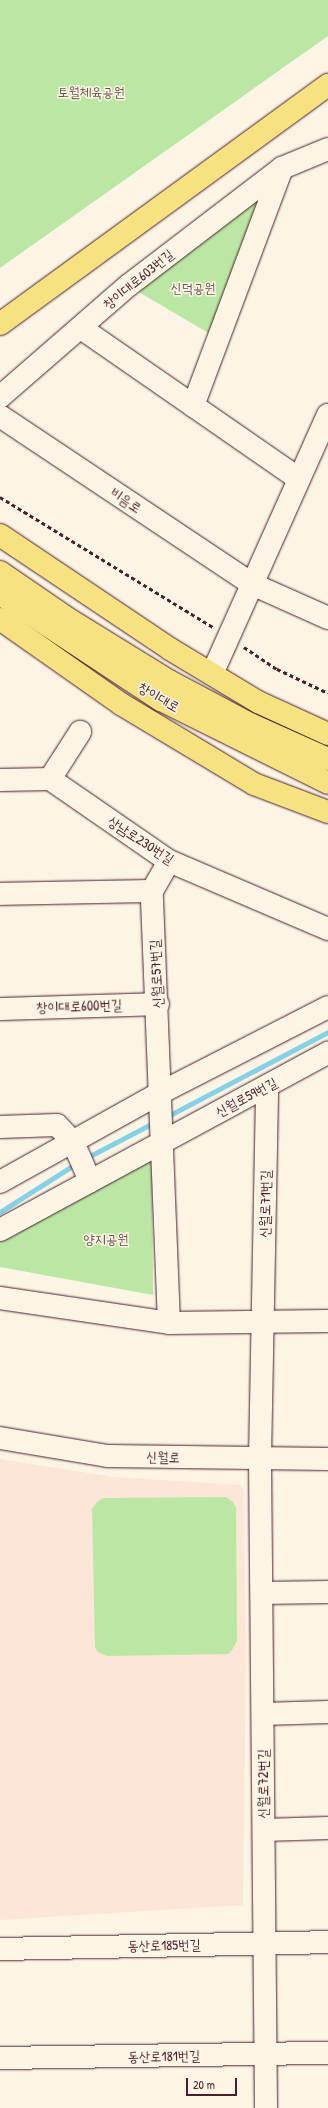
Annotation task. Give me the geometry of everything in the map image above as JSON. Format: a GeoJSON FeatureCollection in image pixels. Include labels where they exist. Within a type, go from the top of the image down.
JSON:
{"type":"FeatureCollection","features":[{"type":"Feature","properties":{"kind":"main road"},"geometry":{"type":"LineString","coordinates":[[0,324],[328,85]]}},
{"type":"Feature","properties":{"kind":"main road"},"geometry":{"type":"LineString","coordinates":[[0,535],[212,674],[258,702],[328,734]]}},
{"type":"Feature","properties":{"kind":"main road","name":"창이대로"},"geometry":{"type":"LineString","coordinates":[[0,572],[67,618],[169,681],[250,724],[328,759]]}},
{"type":"Feature","properties":{"kind":"main road","name":"창이대로"},"geometry":{"type":"LineString","coordinates":[[0,594],[162,700],[328,783]]}},
{"type":"Feature","properties":{"kind":"main road"},"geometry":{"type":"LineString","coordinates":[[0,619],[121,704],[254,784],[328,812]]}},
{"type":"Feature","properties":{"kind":"street","name":"창이대로603번길"},"geometry":{"type":"LineString","coordinates":[[0,397],[81,328],[129,284],[282,168],[328,149]]}},
{"type":"Feature","properties":{"kind":"street"},"geometry":{"type":"LineString","coordinates":[[193,406],[282,168]]}},
{"type":"Feature","properties":{"kind":"street"},"geometry":{"type":"LineString","coordinates":[[81,328],[299,479]]}},
{"type":"Feature","properties":{"kind":"street"},"geometry":{"type":"LineString","coordinates":[[212,674],[328,415]]}},
{"type":"Feature","properties":{"kind":"street","name":"비음로"},"geometry":{"type":"LineString","coordinates":[[0,416],[252,584],[328,618]]}},
{"type":"Feature","properties":{"kind":"street"},"geometry":{"type":"LineString","coordinates":[[0,775],[0,780],[50,779],[80,732]]}},
{"type":"Feature","properties":{"kind":"street","name":"상남로230번길"},"geometry":{"type":"LineString","coordinates":[[50,779],[170,861],[328,929]]}},
{"type":"Feature","properties":{"kind":"street"},"geometry":{"type":"LineString","coordinates":[[0,894],[152,890],[170,861]]}},
{"type":"Feature","properties":{"kind":"street","name":"신월로57번길"},"geometry":{"type":"LineString","coordinates":[[152,890],[163,1136]]}},
{"type":"Feature","properties":{"kind":"street","name":"창이대로600번길"},"geometry":{"type":"LineString","coordinates":[[0,1009],[158,1004]]}},
{"type":"Feature","properties":{"kind":"street"},"geometry":{"type":"LineString","coordinates":[[0,1182],[74,1146],[328,1007]]}},
{"type":"Feature","properties":{"kind":"street","name":"신월로59번길"},"geometry":{"type":"LineString","coordinates":[[0,1230],[163,1136],[267,1086],[328,1053]]}},
{"type":"Feature","properties":{"kind":"street","name":"신월로71번길"},"geometry":{"type":"LineString","coordinates":[[260,1459],[267,1086]]}},
{"type":"Feature","properties":{"kind":"street"},"geometry":{"type":"LineString","coordinates":[[0,1127],[57,1126],[74,1146],[89,1178]]}},
{"type":"Feature","properties":{"kind":"street"},"geometry":{"type":"LineString","coordinates":[[163,1136],[169,1323]]}},
{"type":"Feature","properties":{"kind":"street"},"geometry":{"type":"LineString","coordinates":[[0,1298],[169,1323],[328,1321]]}},
{"type":"Feature","properties":{"kind":"street","name":"신월로"},"geometry":{"type":"LineString","coordinates":[[0,1438],[108,1456],[260,1459],[328,1458]]}},
{"type":"Feature","properties":{"kind":"street","name":"신월로72번길"},"geometry":{"type":"LineString","coordinates":[[260,1459],[266,2108]]}},
{"type":"Feature","properties":{"kind":"street"},"geometry":{"type":"LineString","coordinates":[[262,1593],[328,1592]]}},
{"type":"Feature","properties":{"kind":"street"},"geometry":{"type":"LineString","coordinates":[[263,1714],[328,1712]]}},
{"type":"Feature","properties":{"kind":"street"},"geometry":{"type":"LineString","coordinates":[[264,1830],[328,1828]]}},
{"type":"Feature","properties":{"kind":"street","name":"동산로185번길"},"geometry":{"type":"LineString","coordinates":[[0,1949],[328,1942]]}},
{"type":"Feature","properties":{"kind":"street","name":"동산로181번길"},"geometry":{"type":"LineString","coordinates":[[0,2058],[328,2053]]}},
{"type":"Feature","properties":{"kind":"path"},"geometry":{"type":"LineString","coordinates":[[0,497],[229,637],[277,669],[328,693]]}},
{"type":"Feature","properties":{"kind":"shaded area"},"geometry":{"type":"Polygon","coordinates":[[[0,1459],[114,1477],[240,1485],[244,1490],[246,1667],[243,1905],[0,1920],[0,1459]]]}},
{"type":"Feature","properties":{"kind":"green space","name":"토월체육공원"},"geometry":{"type":"Polygon","coordinates":[[[0,0],[328,0],[328,36],[0,268],[0,0]]]}},
{"type":"Feature","properties":{"kind":"green space","name":"신덕공원"},"geometry":{"type":"Polygon","coordinates":[[[267,187],[210,334],[137,291],[267,187]]]}},
{"type":"Feature","properties":{"kind":"green space","name":"양지공원"},"geometry":{"type":"Polygon","coordinates":[[[152,1160],[153,1295],[0,1267],[0,1241],[152,1160]]]}},
{"type":"Feature","properties":{"kind":"green space"},"geometry":{"type":"Polygon","coordinates":[[[226,1497],[233,1502],[236,1508],[237,1641],[232,1650],[228,1654],[107,1656],[98,1652],[95,1647],[92,1509],[97,1502],[103,1498],[226,1497]]]}},
{"type":"Feature","properties":{"kind":"waterway"},"geometry":{"type":"LineString","coordinates":[[166,1117],[328,1032]]}},
{"type":"Feature","properties":{"kind":"waterway"},"geometry":{"type":"LineString","coordinates":[[86,1158],[155,1122]]}},
{"type":"Feature","properties":{"kind":"waterway"},"geometry":{"type":"LineString","coordinates":[[0,1212],[77,1163]]}}]}
